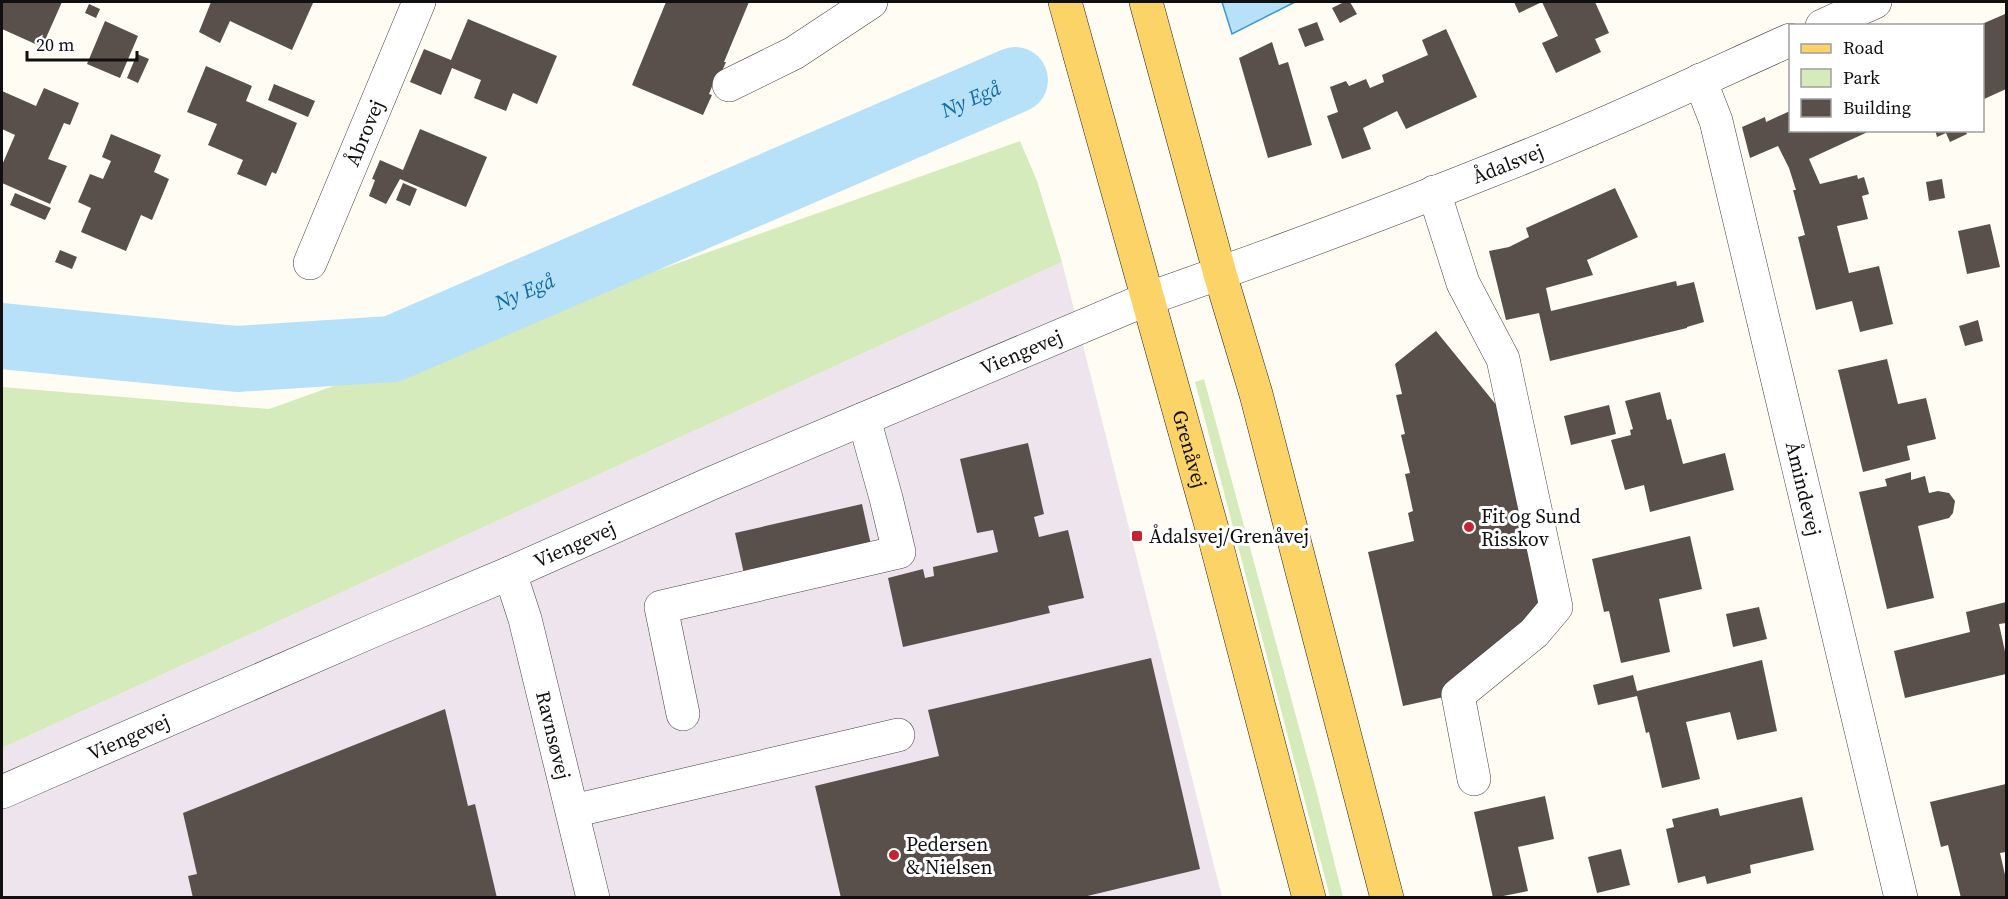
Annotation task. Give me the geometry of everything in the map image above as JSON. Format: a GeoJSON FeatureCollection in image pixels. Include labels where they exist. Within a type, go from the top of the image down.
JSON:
{"type":"FeatureCollection","features":[{"type":"Feature","properties":{"kind":"main road"},"geometry":{"type":"LineString","coordinates":[[1146,2],[1220,274],[1256,394],[1387,897]]}},
{"type":"Feature","properties":{"kind":"main road","name":"Grenåvej"},"geometry":{"type":"LineString","coordinates":[[1069,14],[1216,543],[1310,897]]}},
{"type":"Feature","properties":{"kind":"street","name":"Åbrovej"},"geometry":{"type":"LineString","coordinates":[[310,263],[419,2]]}},
{"type":"Feature","properties":{"kind":"street"},"geometry":{"type":"LineString","coordinates":[[729,85],[794,53],[835,11],[871,2]]}},
{"type":"Feature","properties":{"kind":"street"},"geometry":{"type":"LineString","coordinates":[[1826,24],[1875,2]]}},
{"type":"Feature","properties":{"kind":"street","name":"Ådalsvej"},"geometry":{"type":"LineString","coordinates":[[1220,274],[1434,192],[1587,130],[1789,41]]}},
{"type":"Feature","properties":{"kind":"street","name":"Åmindevej"},"geometry":{"type":"LineString","coordinates":[[1700,80],[1716,121],[1901,897]]}},
{"type":"Feature","properties":{"kind":"street"},"geometry":{"type":"LineString","coordinates":[[1434,192],[1463,283],[1503,359],[1556,607],[1534,633],[1458,695],[1474,779]]}},
{"type":"Feature","properties":{"kind":"street","name":"Viengevej"},"geometry":{"type":"LineString","coordinates":[[2,792],[510,573],[712,483],[1147,299],[1220,274]]}},
{"type":"Feature","properties":{"kind":"street"},"geometry":{"type":"LineString","coordinates":[[684,714],[661,607],[899,552],[864,419]]}},
{"type":"Feature","properties":{"kind":"street","name":"Ravnsøvej"},"geometry":{"type":"LineString","coordinates":[[510,573],[525,619],[593,897]]}},
{"type":"Feature","properties":{"kind":"street"},"geometry":{"type":"LineString","coordinates":[[573,811],[898,735]]}},
{"type":"Feature","properties":{"kind":"shaded area"},"geometry":{"type":"Polygon","coordinates":[[[1062,262],[1222,897],[2,897],[2,748],[1062,262]]]}},
{"type":"Feature","properties":{"kind":"green space"},"geometry":{"type":"Polygon","coordinates":[[[1020,141],[1037,181],[1062,262],[2,748],[2,387],[269,409],[1020,141]]]}},
{"type":"Feature","properties":{"kind":"green space"},"geometry":{"type":"Polygon","coordinates":[[[1204,379],[1343,897],[1330,897],[1195,382],[1204,379]]]}},
{"type":"Feature","properties":{"kind":"water"},"geometry":{"type":"Polygon","coordinates":[[[1222,2],[1295,2],[1232,34],[1222,2]]]}},
{"type":"Feature","properties":{"kind":"building"},"geometry":{"type":"Polygon","coordinates":[[[2,2],[62,2],[42,47],[2,29],[2,2]]]}},
{"type":"Feature","properties":{"kind":"building"},"geometry":{"type":"Polygon","coordinates":[[[211,2],[313,3],[292,50],[230,21],[220,43],[199,32],[211,2]]]}},
{"type":"Feature","properties":{"kind":"building"},"geometry":{"type":"Polygon","coordinates":[[[666,2],[749,2],[716,85],[713,84],[709,94],[712,95],[703,115],[632,85],[666,2]]]}},
{"type":"Feature","properties":{"kind":"building"},"geometry":{"type":"Polygon","coordinates":[[[1344,2],[1350,2],[1357,14],[1340,23],[1332,8],[1344,2]]]}},
{"type":"Feature","properties":{"kind":"building"},"geometry":{"type":"Polygon","coordinates":[[[1514,2],[1542,2],[1519,13],[1514,2]]]}},
{"type":"Feature","properties":{"kind":"building"},"geometry":{"type":"Polygon","coordinates":[[[1542,2],[1595,2],[1609,33],[1595,39],[1601,52],[1556,73],[1542,43],[1558,36],[1542,2]]]}},
{"type":"Feature","properties":{"kind":"building"},"geometry":{"type":"Polygon","coordinates":[[[89,4],[100,9],[96,18],[85,13],[89,4]]]}},
{"type":"Feature","properties":{"kind":"building"},"geometry":{"type":"Polygon","coordinates":[[[2005,14],[2006,89],[1984,99],[1984,24],[1982,24],[2005,14]]]}},
{"type":"Feature","properties":{"kind":"building"},"geometry":{"type":"Polygon","coordinates":[[[468,19],[557,56],[537,104],[513,93],[506,111],[474,98],[481,80],[452,68],[441,95],[410,82],[424,49],[451,60],[468,19]]]}},
{"type":"Feature","properties":{"kind":"building"},"geometry":{"type":"Polygon","coordinates":[[[105,21],[138,36],[120,78],[87,64],[105,21]]]}},
{"type":"Feature","properties":{"kind":"building"},"geometry":{"type":"Polygon","coordinates":[[[1317,22],[1324,40],[1305,47],[1298,29],[1317,22]]]}},
{"type":"Feature","properties":{"kind":"building"},"geometry":{"type":"Polygon","coordinates":[[[1446,29],[1477,97],[1406,129],[1397,111],[1363,128],[1371,149],[1342,159],[1327,116],[1338,112],[1330,87],[1346,81],[1349,86],[1366,79],[1370,88],[1384,82],[1382,75],[1428,55],[1422,40],[1446,29]]]}},
{"type":"Feature","properties":{"kind":"building"},"geometry":{"type":"Polygon","coordinates":[[[1272,42],[1279,65],[1288,62],[1312,145],[1268,158],[1239,58],[1272,42]]]}},
{"type":"Feature","properties":{"kind":"building"},"geometry":{"type":"Polygon","coordinates":[[[137,54],[149,59],[138,83],[127,78],[137,54]]]}},
{"type":"Feature","properties":{"kind":"building"},"geometry":{"type":"Polygon","coordinates":[[[206,66],[252,86],[246,101],[297,123],[276,174],[272,172],[266,186],[237,174],[243,160],[208,145],[217,124],[187,112],[206,66]]]}},
{"type":"Feature","properties":{"kind":"building"},"geometry":{"type":"Polygon","coordinates":[[[274,84],[315,101],[308,117],[268,100],[274,84]]]}},
{"type":"Feature","properties":{"kind":"building"},"geometry":{"type":"Polygon","coordinates":[[[44,88],[79,103],[70,125],[64,123],[48,159],[67,166],[50,204],[2,183],[2,165],[15,135],[2,129],[2,91],[36,106],[44,88]]]}},
{"type":"Feature","properties":{"kind":"building"},"geometry":{"type":"Polygon","coordinates":[[[1789,111],[1789,132],[1868,132],[1809,159],[1820,184],[1857,175],[1858,179],[1864,177],[1869,194],[1862,196],[1868,219],[1837,226],[1849,273],[1879,266],[1893,324],[1860,332],[1852,301],[1816,310],[1798,237],[1805,235],[1789,168],[1778,146],[1750,158],[1742,127],[1765,117],[1766,122],[1789,111]]]}},
{"type":"Feature","properties":{"kind":"building"},"geometry":{"type":"Polygon","coordinates":[[[420,129],[487,157],[466,207],[400,179],[386,204],[369,196],[375,180],[372,179],[380,160],[403,170],[420,129]]]}},
{"type":"Feature","properties":{"kind":"building"},"geometry":{"type":"Polygon","coordinates":[[[1936,132],[1966,132],[1967,134],[1950,142],[1946,133],[1937,137],[1936,132]]]}},
{"type":"Feature","properties":{"kind":"building"},"geometry":{"type":"Polygon","coordinates":[[[111,134],[161,155],[154,172],[169,179],[152,220],[141,215],[126,251],[81,232],[91,208],[78,202],[90,174],[103,179],[111,161],[102,157],[111,134]]]}},
{"type":"Feature","properties":{"kind":"building"},"geometry":{"type":"Polygon","coordinates":[[[1942,179],[1945,198],[1929,201],[1926,182],[1942,179]]]}},
{"type":"Feature","properties":{"kind":"building"},"geometry":{"type":"Polygon","coordinates":[[[403,183],[417,189],[410,206],[396,200],[403,183]]]}},
{"type":"Feature","properties":{"kind":"building"},"geometry":{"type":"Polygon","coordinates":[[[1615,188],[1638,237],[1587,260],[1593,275],[1546,288],[1551,311],[1676,281],[1677,286],[1694,282],[1704,322],[1550,361],[1539,313],[1506,320],[1489,251],[1509,247],[1529,237],[1526,228],[1615,188]]]}},
{"type":"Feature","properties":{"kind":"building"},"geometry":{"type":"Polygon","coordinates":[[[15,193],[51,208],[45,220],[10,205],[15,193]]]}},
{"type":"Feature","properties":{"kind":"building"},"geometry":{"type":"Polygon","coordinates":[[[1990,224],[2000,267],[1967,274],[1958,231],[1990,224]]]}},
{"type":"Feature","properties":{"kind":"building"},"geometry":{"type":"Polygon","coordinates":[[[60,250],[77,257],[72,269],[55,262],[60,250]]]}},
{"type":"Feature","properties":{"kind":"building"},"geometry":{"type":"Polygon","coordinates":[[[1978,320],[1983,341],[1965,346],[1959,326],[1978,320]]]}},
{"type":"Feature","properties":{"kind":"building","name":"Fit og Sund Risskov"},"geometry":{"type":"Polygon","coordinates":[[[1436,331],[1502,412],[1545,602],[1444,697],[1403,706],[1368,552],[1414,541],[1408,513],[1413,511],[1405,474],[1410,473],[1401,435],[1405,434],[1396,395],[1402,394],[1395,364],[1436,331]]]}},
{"type":"Feature","properties":{"kind":"building"},"geometry":{"type":"Polygon","coordinates":[[[1887,359],[1898,404],[1926,398],[1936,439],[1907,446],[1910,460],[1863,472],[1838,370],[1887,359]]]}},
{"type":"Feature","properties":{"kind":"building"},"geometry":{"type":"Polygon","coordinates":[[[1660,392],[1667,420],[1671,419],[1683,464],[1725,453],[1734,490],[1650,512],[1644,485],[1625,490],[1611,440],[1631,435],[1630,430],[1633,429],[1625,401],[1660,392]]]}},
{"type":"Feature","properties":{"kind":"building"},"geometry":{"type":"Polygon","coordinates":[[[1609,405],[1616,434],[1571,445],[1564,416],[1609,405]]]}},
{"type":"Feature","properties":{"kind":"building"},"geometry":{"type":"Polygon","coordinates":[[[1028,443],[1044,514],[1034,517],[1039,537],[1068,530],[1084,598],[1048,606],[1050,613],[903,647],[888,578],[923,569],[925,578],[934,576],[933,567],[998,552],[993,530],[977,533],[960,459],[1028,443]]]}},
{"type":"Feature","properties":{"kind":"building"},"geometry":{"type":"Polygon","coordinates":[[[1911,472],[1911,480],[1925,476],[1929,493],[1938,491],[1949,493],[1955,501],[1953,513],[1949,518],[1918,526],[1934,598],[1887,609],[1859,492],[1887,486],[1885,479],[1911,472]]]}},
{"type":"Feature","properties":{"kind":"building"},"geometry":{"type":"Polygon","coordinates":[[[862,504],[871,545],[744,574],[735,533],[862,504]]]}},
{"type":"Feature","properties":{"kind":"building"},"geometry":{"type":"Polygon","coordinates":[[[1690,536],[1702,589],[1659,599],[1670,652],[1621,663],[1609,611],[1604,612],[1592,559],[1690,536]]]}},
{"type":"Feature","properties":{"kind":"building"},"geometry":{"type":"Polygon","coordinates":[[[2006,602],[2006,623],[1999,624],[2006,656],[2006,674],[1905,698],[1894,651],[1970,632],[1966,612],[2006,602]]]}},
{"type":"Feature","properties":{"kind":"building"},"geometry":{"type":"Polygon","coordinates":[[[1759,607],[1767,639],[1733,647],[1726,614],[1759,607]]]}},
{"type":"Feature","properties":{"kind":"building"},"geometry":{"type":"Polygon","coordinates":[[[1151,658],[1200,869],[1079,898],[841,898],[815,786],[939,756],[928,710],[1151,658]]]}},
{"type":"Feature","properties":{"kind":"building"},"geometry":{"type":"Polygon","coordinates":[[[1762,660],[1777,731],[1737,740],[1730,712],[1686,722],[1700,779],[1662,788],[1649,732],[1646,733],[1637,696],[1598,705],[1593,685],[1633,675],[1637,691],[1762,660]]]}},
{"type":"Feature","properties":{"kind":"building"},"geometry":{"type":"Polygon","coordinates":[[[445,709],[468,806],[475,804],[497,898],[193,898],[188,876],[197,874],[183,813],[445,709]]]}},
{"type":"Feature","properties":{"kind":"building"},"geometry":{"type":"Polygon","coordinates":[[[2006,784],[2006,852],[2000,853],[2006,879],[2006,898],[1961,898],[1948,845],[1941,847],[1930,802],[2006,784]]]}},
{"type":"Feature","properties":{"kind":"building"},"geometry":{"type":"Polygon","coordinates":[[[1545,796],[1554,839],[1518,847],[1528,891],[1493,898],[1474,812],[1545,796]]]}},
{"type":"Feature","properties":{"kind":"building"},"geometry":{"type":"Polygon","coordinates":[[[1802,797],[1814,850],[1750,865],[1751,873],[1707,884],[1705,876],[1678,883],[1666,829],[1674,827],[1672,819],[1718,808],[1720,816],[1802,797]]]}},
{"type":"Feature","properties":{"kind":"building"},"geometry":{"type":"Polygon","coordinates":[[[1621,849],[1630,885],[1597,893],[1588,857],[1621,849]]]}},
{"type":"Feature","properties":{"kind":"waterway","name":"Ny Egå"},"geometry":{"type":"LineString","coordinates":[[2,336],[237,359],[392,349],[1015,80]]}},
{"type":"Feature","properties":{"kind":"place","name":"Fit og Sund Risskov"},"geometry":{"type":"Point","coordinates":[1469,527]}},
{"type":"Feature","properties":{"kind":"place","name":"Ådalsvej/Grenåvej"},"geometry":{"type":"Point","coordinates":[1137,536]}},
{"type":"Feature","properties":{"kind":"place","name":"Pedersen & Nielsen"},"geometry":{"type":"Point","coordinates":[894,855]}}]}
